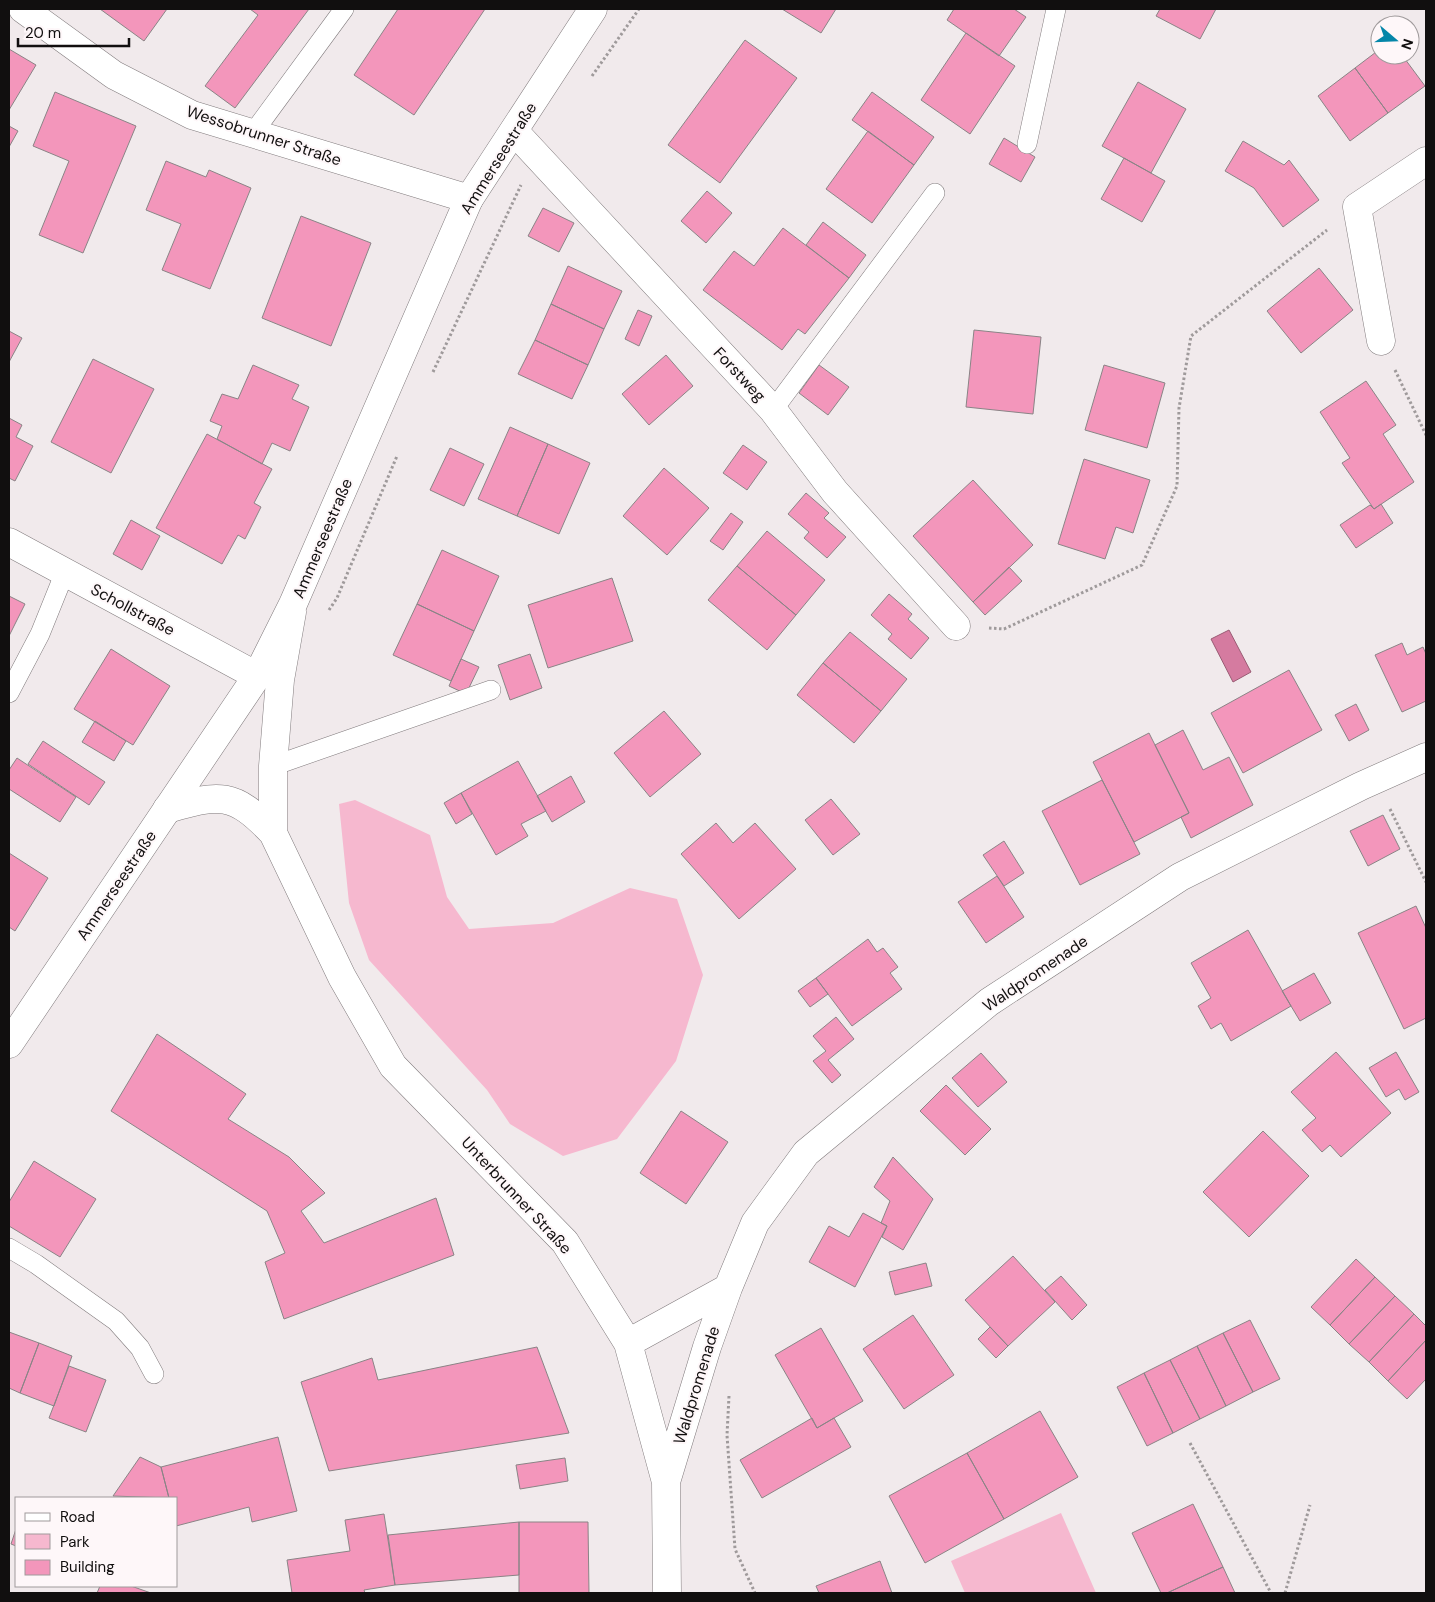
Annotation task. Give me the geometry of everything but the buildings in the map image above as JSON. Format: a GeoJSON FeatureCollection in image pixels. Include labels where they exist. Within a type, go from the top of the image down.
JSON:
{"type":"FeatureCollection","features":[{"type":"Feature","properties":{"kind":"street","name":"Wessobrunner Straße"},"geometry":{"type":"LineString","coordinates":[[23,9],[114,75],[192,115],[469,199]]}},
{"type":"Feature","properties":{"kind":"street","name":"Ammerseestraße"},"geometry":{"type":"LineString","coordinates":[[9,1044],[256,676],[293,604],[469,199],[594,9]]}},
{"type":"Feature","properties":{"kind":"street","name":"Forstweg"},"geometry":{"type":"LineString","coordinates":[[514,132],[773,410],[835,492],[956,626]]}},
{"type":"Feature","properties":{"kind":"street"},"geometry":{"type":"LineString","coordinates":[[1381,341],[1357,207],[1426,161]]}},
{"type":"Feature","properties":{"kind":"street","name":"Schollstraße"},"geometry":{"type":"LineString","coordinates":[[9,542],[256,676]]}},
{"type":"Feature","properties":{"kind":"street","name":"Unterbrunner Straße"},"geometry":{"type":"LineString","coordinates":[[273,833],[273,766],[280,680],[293,604]]}},
{"type":"Feature","properties":{"kind":"street","name":"Waldpromenade"},"geometry":{"type":"LineString","coordinates":[[666,1482],[728,1288],[755,1223],[806,1152],[990,1002],[1180,877],[1375,780],[1426,757]]}},
{"type":"Feature","properties":{"kind":"street","name":"Unterbrunner Straße"},"geometry":{"type":"LineString","coordinates":[[167,809],[203,799],[232,800],[251,811],[273,833],[342,978],[394,1066],[565,1242],[628,1343],[666,1482],[666,1593]]}},
{"type":"Feature","properties":{"kind":"street","name":"Waldpromenade"},"geometry":{"type":"LineString","coordinates":[[628,1343],[728,1288]]}},
{"type":"Feature","properties":{"kind":"lane"},"geometry":{"type":"LineString","coordinates":[[253,133],[344,9]]}},
{"type":"Feature","properties":{"kind":"lane"},"geometry":{"type":"LineString","coordinates":[[1027,144],[1056,9]]}},
{"type":"Feature","properties":{"kind":"lane"},"geometry":{"type":"LineString","coordinates":[[773,410],[935,193]]}},
{"type":"Feature","properties":{"kind":"lane"},"geometry":{"type":"LineString","coordinates":[[9,693],[40,634],[65,572]]}},
{"type":"Feature","properties":{"kind":"lane"},"geometry":{"type":"LineString","coordinates":[[273,766],[491,690]]}},
{"type":"Feature","properties":{"kind":"lane"},"geometry":{"type":"LineString","coordinates":[[9,1248],[36,1264],[116,1321],[140,1348],[154,1374]]}},
{"type":"Feature","properties":{"kind":"path"},"geometry":{"type":"LineString","coordinates":[[587,83],[640,9]]}},
{"type":"Feature","properties":{"kind":"path"},"geometry":{"type":"LineString","coordinates":[[430,378],[509,207],[537,155]]}},
{"type":"Feature","properties":{"kind":"path"},"geometry":{"type":"LineString","coordinates":[[956,626],[1004,629],[1142,565],[1177,486],[1179,408],[1191,336],[1357,207]]}},
{"type":"Feature","properties":{"kind":"path"},"geometry":{"type":"LineString","coordinates":[[1381,341],[1426,435]]}},
{"type":"Feature","properties":{"kind":"path"},"geometry":{"type":"LineString","coordinates":[[327,613],[337,598],[400,448]]}},
{"type":"Feature","properties":{"kind":"path"},"geometry":{"type":"LineString","coordinates":[[1375,780],[1426,882]]}},
{"type":"Feature","properties":{"kind":"path"},"geometry":{"type":"LineString","coordinates":[[730,1388],[727,1435],[735,1549],[754,1593]]}},
{"type":"Feature","properties":{"kind":"path"},"geometry":{"type":"LineString","coordinates":[[1190,1443],[1271,1593]]}},
{"type":"Feature","properties":{"kind":"path"},"geometry":{"type":"LineString","coordinates":[[1285,1593],[1310,1505]]}},
{"type":"Feature","properties":{"kind":"green space"},"geometry":{"type":"Polygon","coordinates":[[[355,800],[430,835],[447,897],[469,929],[553,923],[630,888],[677,899],[703,975],[676,1061],[617,1139],[563,1156],[510,1124],[487,1090],[369,960],[349,903],[339,804],[355,800]]]}},
{"type":"Feature","properties":{"kind":"green space"},"geometry":{"type":"Polygon","coordinates":[[[1061,1513],[1096,1593],[965,1593],[951,1561],[1061,1513]]]}},
{"type":"Feature","properties":{"kind":"shaded area"},"geometry":{"type":"Polygon","coordinates":[[[1229,630],[1251,672],[1233,682],[1211,639],[1229,630]]]}}]}
